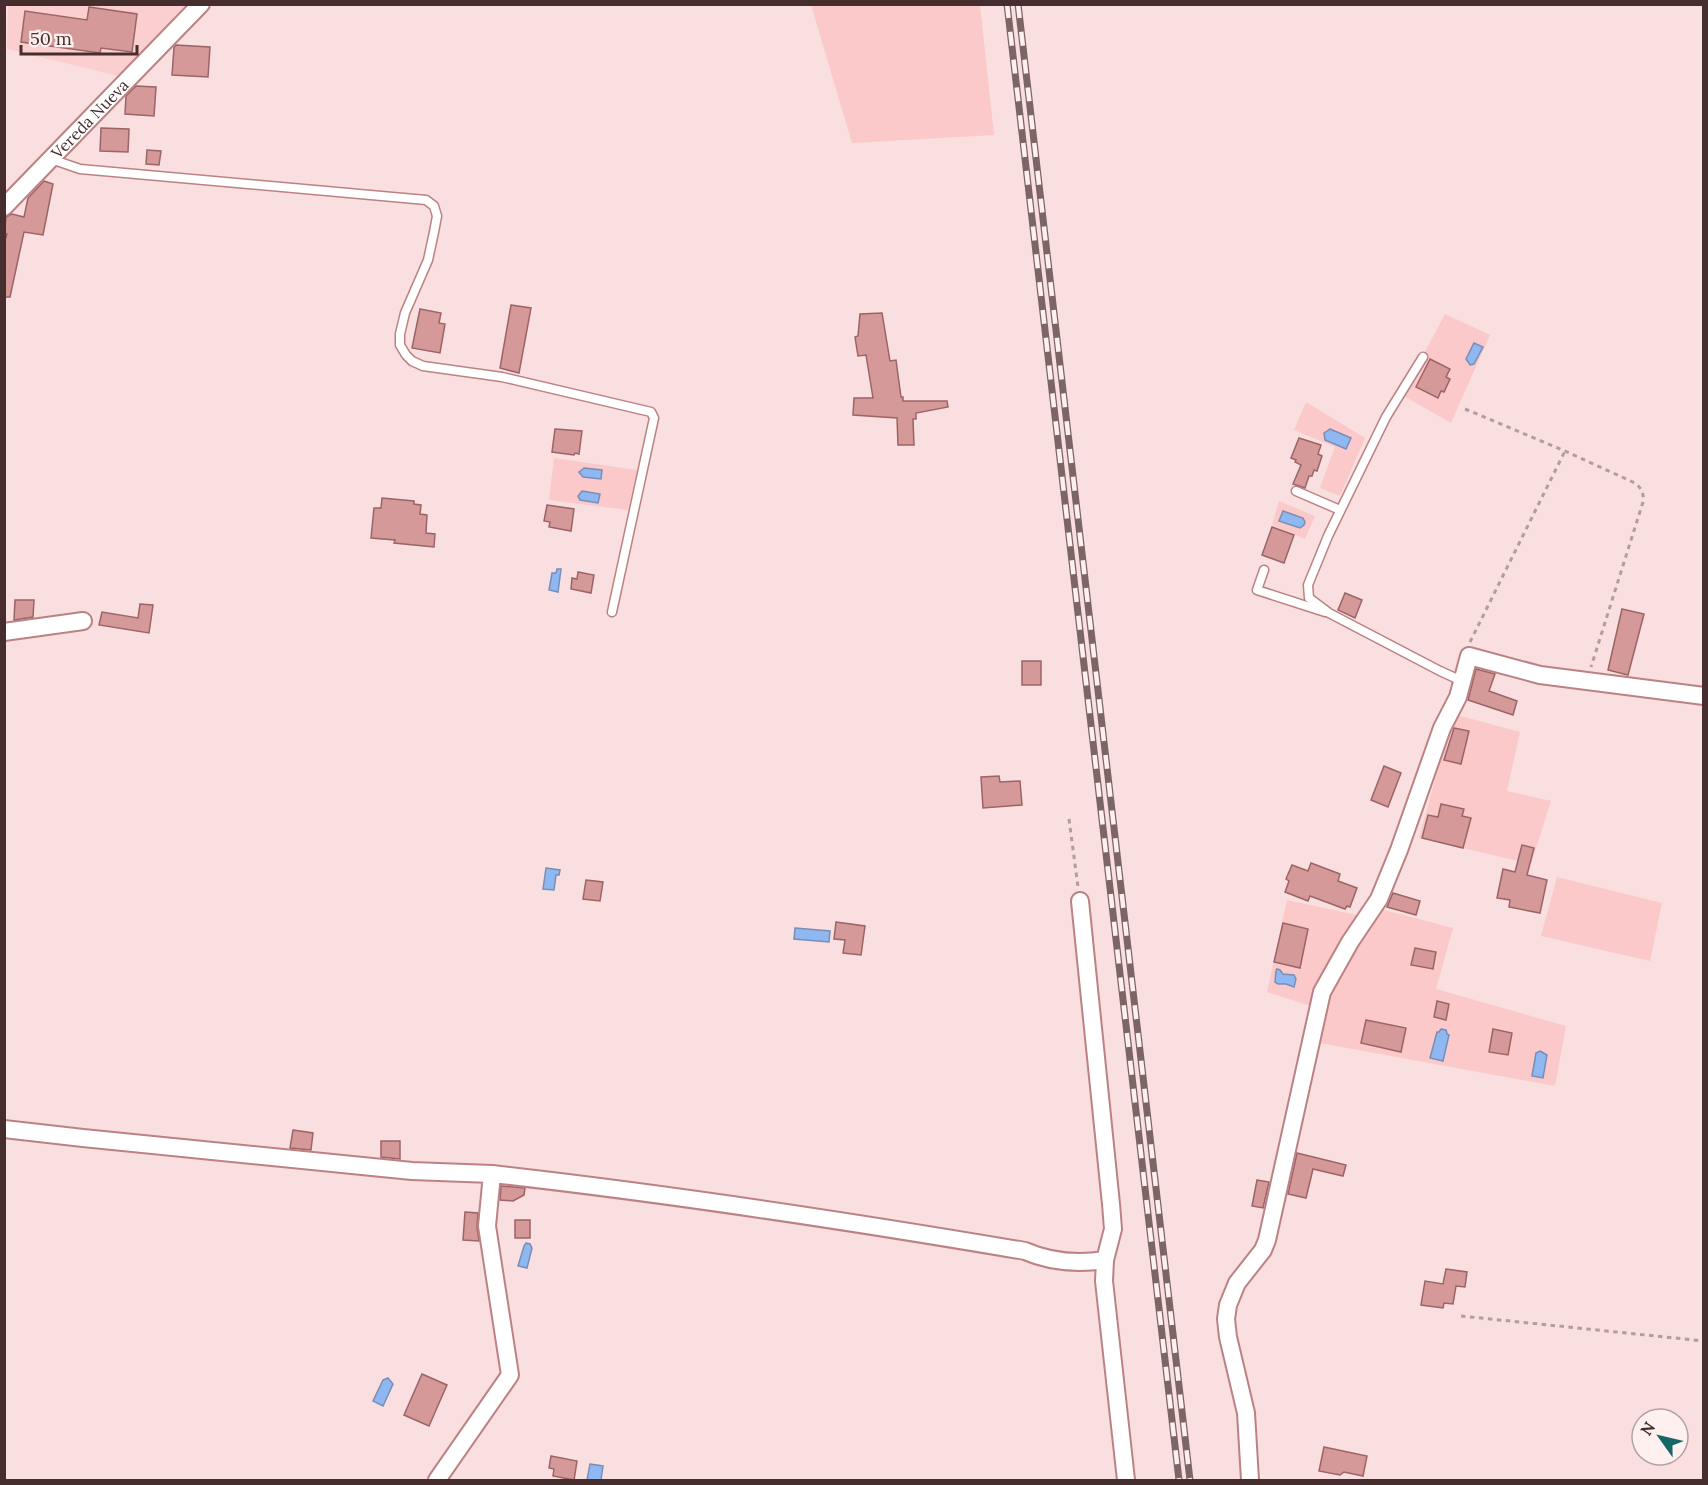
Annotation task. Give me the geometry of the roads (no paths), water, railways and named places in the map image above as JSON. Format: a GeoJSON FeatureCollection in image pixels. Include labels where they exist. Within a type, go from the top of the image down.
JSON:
{"type":"FeatureCollection","features":[{"type":"Feature","properties":{"kind":"street","name":"Vereda Nueva"},"geometry":{"type":"LineString","coordinates":[[4,207],[201,4]]}},
{"type":"Feature","properties":{"kind":"street"},"geometry":{"type":"LineString","coordinates":[[4,632],[82,621]]}},
{"type":"Feature","properties":{"kind":"street"},"geometry":{"type":"LineString","coordinates":[[1250,1480],[1246,1413],[1228,1337],[1226,1318],[1228,1305],[1237,1283],[1263,1250],[1267,1240],[1322,992],[1350,942],[1379,899],[1399,850],[1442,728],[1458,697],[1469,656],[1540,675],[1704,696]]}},
{"type":"Feature","properties":{"kind":"street"},"geometry":{"type":"LineString","coordinates":[[1080,901],[1112,1204],[1113,1229],[1105,1260],[1104,1281],[1126,1480]]}},
{"type":"Feature","properties":{"kind":"street"},"geometry":{"type":"LineString","coordinates":[[4,1129],[412,1171],[492,1174],[609,1187],[880,1226],[1025,1251],[1041,1258],[1084,1263],[1105,1260]]}},
{"type":"Feature","properties":{"kind":"street"},"geometry":{"type":"LineString","coordinates":[[437,1480],[510,1375],[487,1226],[492,1174]]}},
{"type":"Feature","properties":{"kind":"lane"},"geometry":{"type":"LineString","coordinates":[[50,159],[80,169],[426,200],[434,206],[436,216],[428,260],[405,313],[400,334],[400,345],[406,356],[423,366],[502,377],[651,412],[654,418],[612,612]]}},
{"type":"Feature","properties":{"kind":"lane"},"geometry":{"type":"LineString","coordinates":[[1423,357],[1386,417],[1340,510],[1308,585],[1308,598],[1329,613],[1462,681]]}},
{"type":"Feature","properties":{"kind":"lane"},"geometry":{"type":"LineString","coordinates":[[1296,491],[1340,510]]}},
{"type":"Feature","properties":{"kind":"lane"},"geometry":{"type":"LineString","coordinates":[[1264,570],[1257,590],[1329,613]]}},
{"type":"Feature","properties":{"kind":"water"},"geometry":{"type":"Polygon","coordinates":[[[1474,343],[1483,347],[1474,364],[1470,365],[1466,359],[1474,343]]]}},
{"type":"Feature","properties":{"kind":"water"},"geometry":{"type":"Polygon","coordinates":[[[1330,429],[1351,438],[1346,449],[1325,440],[1324,433],[1330,429]]]}},
{"type":"Feature","properties":{"kind":"water"},"geometry":{"type":"Polygon","coordinates":[[[584,468],[602,470],[601,479],[583,477],[579,472],[584,468]]]}},
{"type":"Feature","properties":{"kind":"water"},"geometry":{"type":"Polygon","coordinates":[[[582,491],[600,494],[598,503],[580,500],[578,496],[582,491]]]}},
{"type":"Feature","properties":{"kind":"water"},"geometry":{"type":"Polygon","coordinates":[[[1283,511],[1303,518],[1304,525],[1300,528],[1279,521],[1283,511]]]}},
{"type":"Feature","properties":{"kind":"water"},"geometry":{"type":"Polygon","coordinates":[[[557,569],[561,569],[558,592],[549,590],[552,573],[556,573],[557,569]]]}},
{"type":"Feature","properties":{"kind":"water"},"geometry":{"type":"Polygon","coordinates":[[[546,868],[560,870],[559,875],[556,875],[554,890],[543,889],[546,868]]]}},
{"type":"Feature","properties":{"kind":"water"},"geometry":{"type":"Polygon","coordinates":[[[795,928],[830,931],[829,942],[794,939],[795,928]]]}},
{"type":"Feature","properties":{"kind":"water"},"geometry":{"type":"Polygon","coordinates":[[[1277,969],[1283,974],[1294,975],[1296,979],[1294,987],[1275,982],[1277,969]]]}},
{"type":"Feature","properties":{"kind":"water"},"geometry":{"type":"Polygon","coordinates":[[[1441,1029],[1446,1030],[1449,1035],[1443,1061],[1430,1058],[1437,1032],[1441,1029]]]}},
{"type":"Feature","properties":{"kind":"water"},"geometry":{"type":"Polygon","coordinates":[[[1540,1051],[1547,1055],[1543,1078],[1532,1076],[1536,1053],[1540,1051]]]}},
{"type":"Feature","properties":{"kind":"water"},"geometry":{"type":"Polygon","coordinates":[[[526,1243],[532,1248],[527,1268],[518,1266],[526,1243]]]}},
{"type":"Feature","properties":{"kind":"water"},"geometry":{"type":"Polygon","coordinates":[[[388,1378],[393,1384],[383,1406],[373,1401],[383,1380],[388,1378]]]}},
{"type":"Feature","properties":{"kind":"water"},"geometry":{"type":"Polygon","coordinates":[[[590,1464],[603,1466],[601,1480],[587,1480],[590,1464]]]}},
{"type":"Feature","properties":{"kind":"railway"},"geometry":{"type":"LineString","coordinates":[[1007,4],[1179,1480]]}},
{"type":"Feature","properties":{"kind":"railway"},"geometry":{"type":"LineString","coordinates":[[1018,4],[1190,1480]]}}]}
